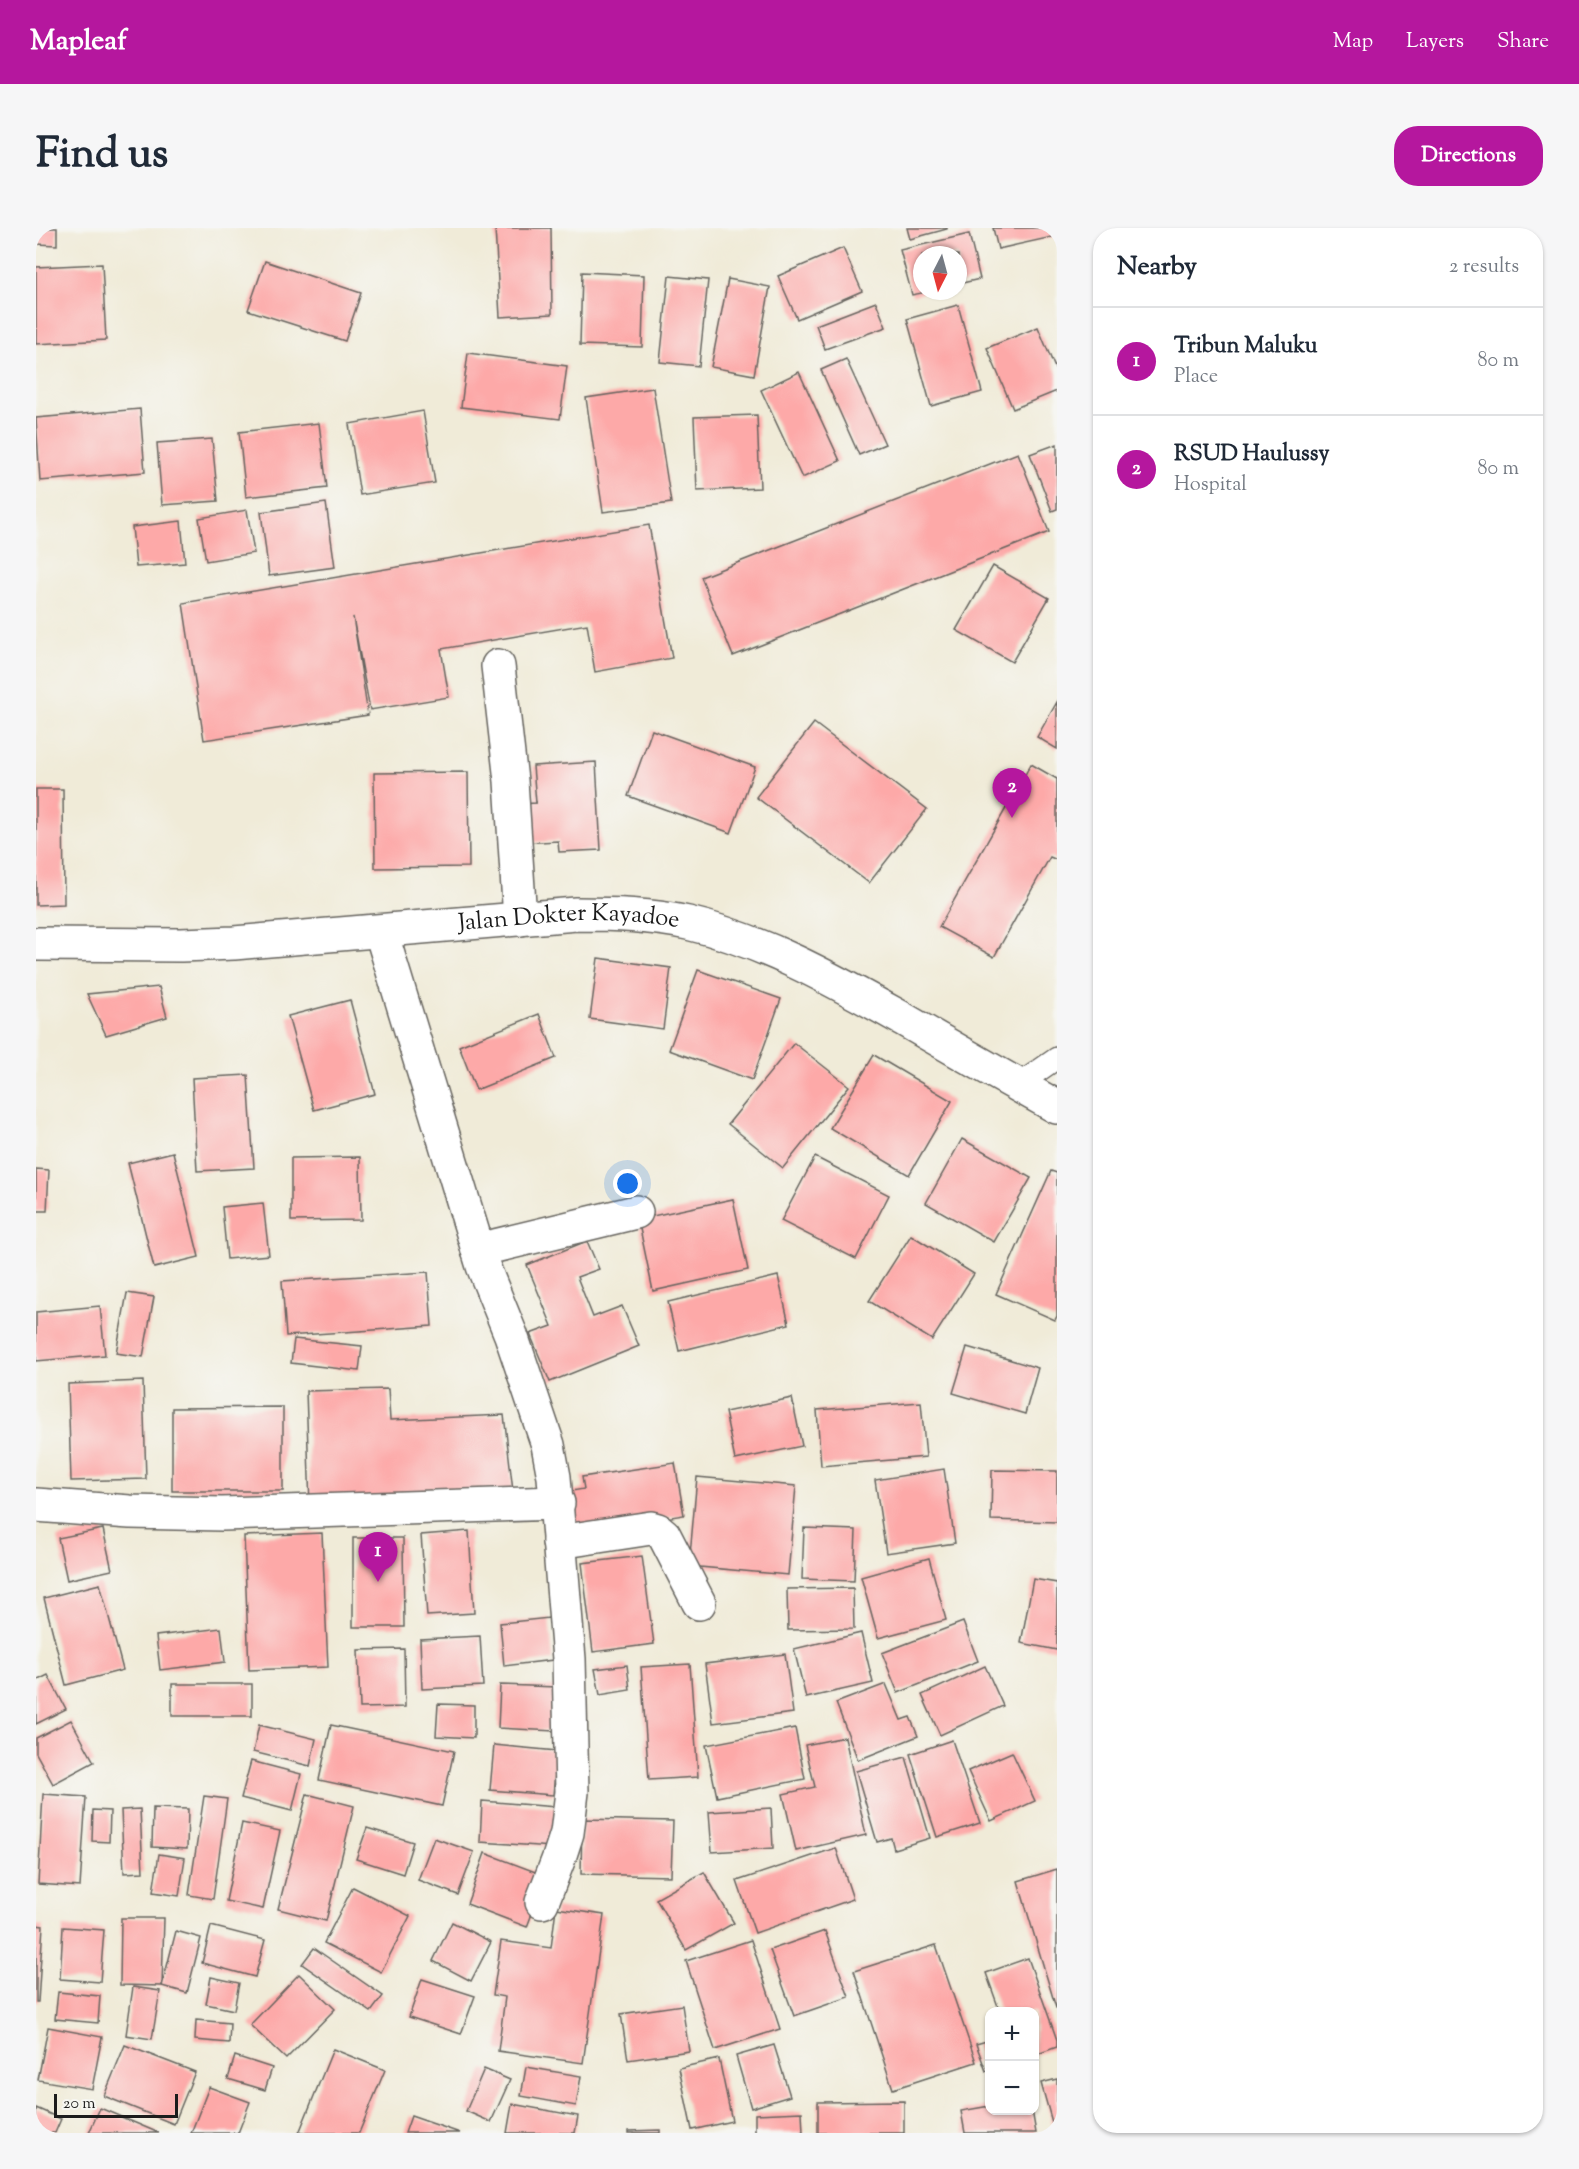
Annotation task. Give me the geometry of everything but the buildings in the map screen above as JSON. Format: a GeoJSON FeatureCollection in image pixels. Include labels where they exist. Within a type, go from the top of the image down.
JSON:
{"type":"FeatureCollection","features":[{"type":"Feature","properties":{"kind":"street"},"geometry":{"type":"LineString","coordinates":[[498,666],[511,781],[520,919]]}},
{"type":"Feature","properties":{"kind":"street","name":"Jalan Dokter Kayadoe"},"geometry":{"type":"LineString","coordinates":[[36,944],[191,945],[381,932],[576,914],[628,914],[689,924],[779,954],[858,993],[1057,1107]]}},
{"type":"Feature","properties":{"kind":"street"},"geometry":{"type":"LineString","coordinates":[[381,932],[478,1250],[511,1335],[549,1445],[558,1503],[569,1659],[572,1792],[567,1833],[560,1858],[542,1902]]}},
{"type":"Feature","properties":{"kind":"street"},"geometry":{"type":"LineString","coordinates":[[478,1250],[636,1212]]}},
{"type":"Feature","properties":{"kind":"street"},"geometry":{"type":"LineString","coordinates":[[36,1505],[130,1512],[222,1514],[558,1503]]}},
{"type":"Feature","properties":{"kind":"street"},"geometry":{"type":"LineString","coordinates":[[559,1542],[651,1528],[658,1530],[664,1534],[699,1603]]}},
{"type":"Feature","properties":{"kind":"lane"},"geometry":{"type":"LineString","coordinates":[[1018,1085],[1057,1058]]}},
{"type":"Feature","properties":{"kind":"place","name":"RSUD Haulussy"},"geometry":{"type":"Point","coordinates":[1012,818]}},
{"type":"Feature","properties":{"kind":"place","name":"Tribun Maluku"},"geometry":{"type":"Point","coordinates":[378,1582]}}]}
